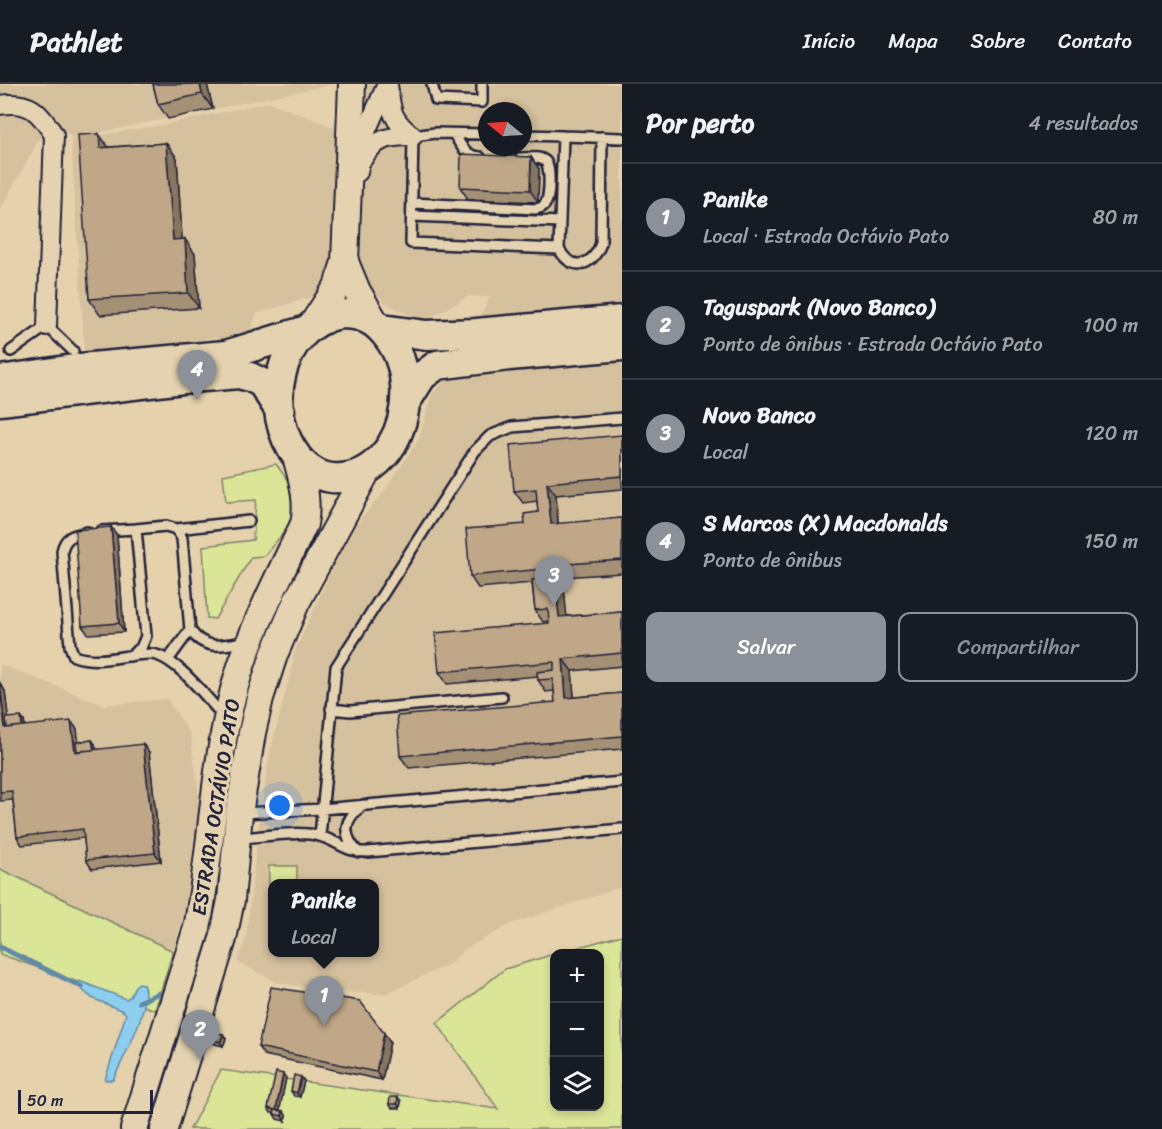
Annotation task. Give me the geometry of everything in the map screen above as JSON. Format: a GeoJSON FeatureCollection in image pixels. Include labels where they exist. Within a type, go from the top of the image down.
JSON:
{"type":"FeatureCollection","features":[{"type":"Feature","properties":{"kind":"main road"},"geometry":{"type":"LineString","coordinates":[[0,380],[80,368],[226,355],[308,328],[328,316],[340,314],[366,316],[378,325],[393,343],[400,360],[404,380],[405,403],[401,423],[392,444],[367,471],[349,478],[337,480],[326,478],[313,471],[296,456],[282,428],[279,392],[282,373],[292,347],[308,328]]}},
{"type":"Feature","properties":{"kind":"main road"},"geometry":{"type":"LineString","coordinates":[[378,325],[426,335],[476,333],[622,320]]}},
{"type":"Feature","properties":{"kind":"main road"},"geometry":{"type":"LineString","coordinates":[[405,403],[422,376],[437,365],[622,346]]}},
{"type":"Feature","properties":{"kind":"main road"},"geometry":{"type":"LineString","coordinates":[[0,401],[239,374],[262,383],[280,411]]}},
{"type":"Feature","properties":{"kind":"street"},"geometry":{"type":"LineString","coordinates":[[308,328],[337,287],[345,262],[352,84]]}},
{"type":"Feature","properties":{"kind":"street"},"geometry":{"type":"LineString","coordinates":[[348,209],[361,161],[365,134],[388,84]]}},
{"type":"Feature","properties":{"kind":"street"},"geometry":{"type":"LineString","coordinates":[[388,84],[393,116],[397,123],[413,136]]}},
{"type":"Feature","properties":{"kind":"street"},"geometry":{"type":"LineString","coordinates":[[0,105],[22,104],[41,114],[54,135],[47,326]]}},
{"type":"Feature","properties":{"kind":"street"},"geometry":{"type":"LineString","coordinates":[[361,161],[375,143],[395,136],[413,136]]}},
{"type":"Feature","properties":{"kind":"street"},"geometry":{"type":"LineString","coordinates":[[345,262],[357,291],[378,325]]}},
{"type":"Feature","properties":{"kind":"street","name":"ESTRADA OCTÁVIO PATO"},"geometry":{"type":"LineString","coordinates":[[134,1129],[197,928],[218,769],[237,680],[250,641],[304,524],[306,498],[296,456]]}},
{"type":"Feature","properties":{"kind":"street","name":"ESTRADA OCTÁVIO PATO"},"geometry":{"type":"LineString","coordinates":[[164,1129],[223,939],[231,900],[238,826],[252,733],[274,655],[296,603],[367,471]]}},
{"type":"Feature","properties":{"kind":"lane"},"geometry":{"type":"LineString","coordinates":[[432,84],[436,100],[482,102],[482,84]]}},
{"type":"Feature","properties":{"kind":"lane"},"geometry":{"type":"LineString","coordinates":[[478,134],[435,133],[413,136],[411,243],[559,249]]}},
{"type":"Feature","properties":{"kind":"lane"},"geometry":{"type":"LineString","coordinates":[[454,134],[470,156],[486,157]]}},
{"type":"Feature","properties":{"kind":"lane"},"geometry":{"type":"LineString","coordinates":[[532,135],[622,138]]}},
{"type":"Feature","properties":{"kind":"lane"},"geometry":{"type":"LineString","coordinates":[[563,136],[559,249],[567,261],[574,263],[589,261],[598,251],[601,243],[602,137]]}},
{"type":"Feature","properties":{"kind":"lane"},"geometry":{"type":"LineString","coordinates":[[412,203],[536,209],[545,204],[548,194],[549,166],[546,162],[538,158],[507,158]]}},
{"type":"Feature","properties":{"kind":"lane"},"geometry":{"type":"LineString","coordinates":[[411,216],[560,222]]}},
{"type":"Feature","properties":{"kind":"lane"},"geometry":{"type":"LineString","coordinates":[[11,351],[47,326],[73,351]]}},
{"type":"Feature","properties":{"kind":"lane"},"geometry":{"type":"LineString","coordinates":[[320,836],[334,674],[339,660],[481,444],[490,436],[512,427],[622,418]]}},
{"type":"Feature","properties":{"kind":"lane"},"geometry":{"type":"LineString","coordinates":[[227,720],[168,660],[151,654],[96,661],[74,656],[70,646],[62,551],[63,543],[68,537],[84,533],[166,526],[176,529],[249,521]]}},
{"type":"Feature","properties":{"kind":"lane"},"geometry":{"type":"LineString","coordinates":[[130,656],[141,648],[146,636],[136,529]]}},
{"type":"Feature","properties":{"kind":"lane"},"geometry":{"type":"LineString","coordinates":[[176,529],[182,538],[190,630],[195,638],[204,644],[223,646],[250,641]]}},
{"type":"Feature","properties":{"kind":"lane"},"geometry":{"type":"LineString","coordinates":[[168,660],[190,630]]}},
{"type":"Feature","properties":{"kind":"lane"},"geometry":{"type":"LineString","coordinates":[[331,709],[350,711],[502,697]]}},
{"type":"Feature","properties":{"kind":"lane"},"geometry":{"type":"LineString","coordinates":[[238,826],[322,809],[622,782]]}},
{"type":"Feature","properties":{"kind":"lane"},"geometry":{"type":"LineString","coordinates":[[358,852],[348,839],[347,827],[354,812],[363,805]]}},
{"type":"Feature","properties":{"kind":"lane"},"geometry":{"type":"LineString","coordinates":[[238,826],[320,836],[358,852],[622,829]]}},
{"type":"Feature","properties":{"kind":"shaded area"},"geometry":{"type":"Polygon","coordinates":[[[0,84],[335,84],[72,138],[51,118],[0,210],[0,84]]]}},
{"type":"Feature","properties":{"kind":"shaded area"},"geometry":{"type":"Polygon","coordinates":[[[368,84],[622,84],[622,887],[511,924],[464,950],[449,964],[385,994],[323,991],[277,982],[237,962],[246,939],[269,757],[294,659],[293,655],[329,576],[357,523],[380,497],[418,441],[432,394],[450,375],[490,297],[468,296],[427,320],[387,304],[371,289],[369,279],[256,314],[250,334],[225,344],[215,337],[145,353],[85,358],[71,140],[168,124],[269,102],[335,128],[365,133],[368,84]]]}},
{"type":"Feature","properties":{"kind":"shaded area"},"geometry":{"type":"Polygon","coordinates":[[[0,664],[104,705],[167,699],[190,733],[200,802],[184,912],[173,951],[0,869],[0,664]]]}},
{"type":"Feature","properties":{"kind":"green space"},"geometry":{"type":"Polygon","coordinates":[[[276,464],[294,493],[296,502],[292,519],[264,556],[251,557],[215,619],[207,618],[203,546],[253,540],[256,500],[226,502],[223,475],[276,464]]]}},
{"type":"Feature","properties":{"kind":"green space"},"geometry":{"type":"Polygon","coordinates":[[[269,866],[297,866],[297,879],[269,879],[269,866]]]}},
{"type":"Feature","properties":{"kind":"green space"},"geometry":{"type":"Polygon","coordinates":[[[0,869],[173,951],[155,1010],[0,954],[0,869]]]}},
{"type":"Feature","properties":{"kind":"green space"},"geometry":{"type":"Polygon","coordinates":[[[622,935],[622,1129],[190,1129],[221,1070],[498,1109],[437,1023],[505,969],[550,955],[550,1111],[604,1111],[604,949],[572,949],[622,935]]]}},
{"type":"Feature","properties":{"kind":"water"},"geometry":{"type":"Polygon","coordinates":[[[79,981],[126,999],[130,997],[135,986],[139,983],[143,984],[145,994],[141,1018],[113,1080],[105,1080],[126,1014],[92,998],[78,986],[79,981]]]}},
{"type":"Feature","properties":{"kind":"building"},"geometry":{"type":"Polygon","coordinates":[[[153,84],[200,84],[202,94],[158,104],[153,84]]]}},
{"type":"Feature","properties":{"kind":"building"},"geometry":{"type":"Polygon","coordinates":[[[99,134],[100,148],[166,143],[173,240],[185,239],[188,293],[89,299],[78,135],[99,134]]]}},
{"type":"Feature","properties":{"kind":"building"},"geometry":{"type":"Polygon","coordinates":[[[461,154],[531,157],[530,190],[460,187],[461,154]]]}},
{"type":"Feature","properties":{"kind":"building"},"geometry":{"type":"Polygon","coordinates":[[[622,435],[622,476],[547,483],[551,524],[622,518],[622,560],[554,565],[559,617],[622,612],[622,653],[563,659],[566,698],[622,693],[622,736],[400,756],[397,716],[555,702],[553,679],[538,680],[537,672],[554,670],[554,662],[439,672],[435,633],[549,623],[548,609],[535,610],[532,580],[545,579],[544,569],[470,576],[466,529],[525,524],[524,514],[538,512],[536,489],[514,491],[510,445],[622,435]]]}},
{"type":"Feature","properties":{"kind":"building"},"geometry":{"type":"Polygon","coordinates":[[[111,527],[119,623],[82,626],[75,530],[111,527]]]}},
{"type":"Feature","properties":{"kind":"building"},"geometry":{"type":"Polygon","coordinates":[[[0,686],[5,728],[71,721],[75,752],[143,744],[155,853],[86,860],[83,829],[17,837],[12,791],[0,792],[0,686]]]}},
{"type":"Feature","properties":{"kind":"building"},"geometry":{"type":"Polygon","coordinates":[[[21,717],[22,726],[7,728],[6,718],[21,717]]]}},
{"type":"Feature","properties":{"kind":"building"},"geometry":{"type":"Polygon","coordinates":[[[92,740],[94,750],[77,751],[76,742],[92,740]]]}},
{"type":"Feature","properties":{"kind":"building"},"geometry":{"type":"Polygon","coordinates":[[[271,987],[360,1001],[384,1033],[376,1072],[258,1047],[271,987]]]}},
{"type":"Feature","properties":{"kind":"building"},"geometry":{"type":"Polygon","coordinates":[[[215,1032],[223,1034],[220,1042],[212,1039],[215,1032]]]}},
{"type":"Feature","properties":{"kind":"building"},"geometry":{"type":"Polygon","coordinates":[[[276,1072],[283,1074],[276,1110],[283,1111],[282,1116],[274,1114],[275,1110],[268,1108],[276,1072]]]}},
{"type":"Feature","properties":{"kind":"building"},"geometry":{"type":"Polygon","coordinates":[[[294,1075],[301,1077],[297,1093],[291,1091],[294,1075]]]}},
{"type":"Feature","properties":{"kind":"building"},"geometry":{"type":"Polygon","coordinates":[[[390,1097],[398,1097],[397,1104],[389,1104],[390,1097]]]}},
{"type":"Feature","properties":{"kind":"waterway"},"geometry":{"type":"LineString","coordinates":[[0,947],[82,987]]}},
{"type":"Feature","properties":{"kind":"waterway"},"geometry":{"type":"LineString","coordinates":[[139,1002],[159,993]]}},
{"type":"Feature","properties":{"kind":"place","name":"S Marcos (X) Macdonalds"},"geometry":{"type":"Point","coordinates":[197,400]}},
{"type":"Feature","properties":{"kind":"place","name":"Novo Banco"},"geometry":{"type":"Point","coordinates":[554,606]}},
{"type":"Feature","properties":{"kind":"place","name":"Panike"},"geometry":{"type":"Point","coordinates":[324,1026]}},
{"type":"Feature","properties":{"kind":"place","name":"Taguspark (Novo Banco)"},"geometry":{"type":"Point","coordinates":[200,1060]}}]}
